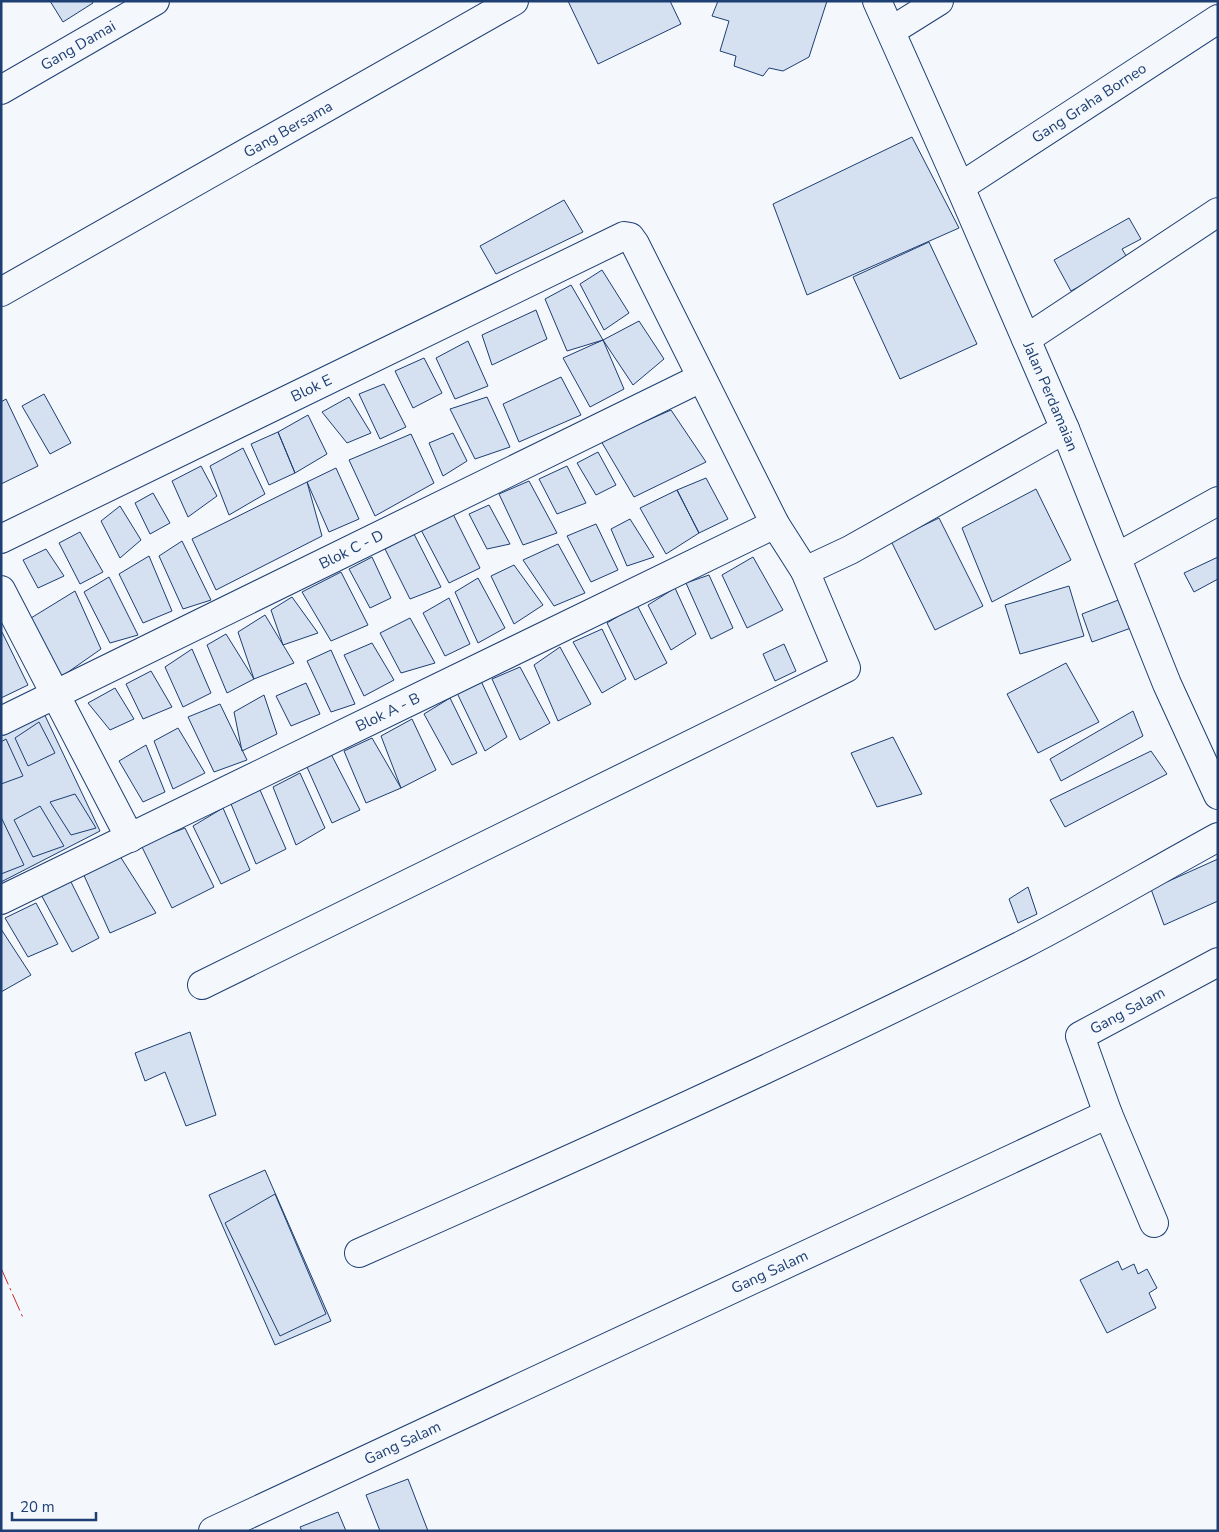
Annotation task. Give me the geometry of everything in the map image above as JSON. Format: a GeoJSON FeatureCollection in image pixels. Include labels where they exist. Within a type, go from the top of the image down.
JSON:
{"type":"FeatureCollection","features":[{"type":"Feature","properties":{"kind":"street","name":"Gang Damai"},"geometry":{"type":"LineString","coordinates":[[1,90],[155,1]]}},
{"type":"Feature","properties":{"kind":"street","name":"Gang Bersama"},"geometry":{"type":"LineString","coordinates":[[1,292],[514,1]]}},
{"type":"Feature","properties":{"kind":"street","name":"Jalan Perdamaian"},"geometry":{"type":"LineString","coordinates":[[877,1],[1065,429],[1167,684],[1218,795]]}},
{"type":"Feature","properties":{"kind":"street"},"geometry":{"type":"LineString","coordinates":[[891,31],[939,1]]}},
{"type":"Feature","properties":{"kind":"street","name":"Gang Graha Borneo"},"geometry":{"type":"LineString","coordinates":[[960,187],[1218,19]]}},
{"type":"Feature","properties":{"kind":"street"},"geometry":{"type":"LineString","coordinates":[[1026,339],[1218,212]]}},
{"type":"Feature","properties":{"kind":"street","name":"Blok E"},"geometry":{"type":"LineString","coordinates":[[1,540],[624,236],[630,237],[635,244],[701,378]]}},
{"type":"Feature","properties":{"kind":"street"},"geometry":{"type":"LineString","coordinates":[[202,985],[846,668],[805,571],[775,524],[701,378]]}},
{"type":"Feature","properties":{"kind":"street","name":"Blok C - D"},"geometry":{"type":"LineString","coordinates":[[1,721],[701,378]]}},
{"type":"Feature","properties":{"kind":"street"},"geometry":{"type":"LineString","coordinates":[[805,571],[850,550],[1065,429]]}},
{"type":"Feature","properties":{"kind":"street"},"geometry":{"type":"LineString","coordinates":[[1117,557],[1218,501]]}},
{"type":"Feature","properties":{"kind":"street","name":"Blok A - B"},"geometry":{"type":"LineString","coordinates":[[1,900],[775,524]]}},
{"type":"Feature","properties":{"kind":"street"},"geometry":{"type":"LineString","coordinates":[[1,590],[130,838]]}},
{"type":"Feature","properties":{"kind":"street"},"geometry":{"type":"LineString","coordinates":[[359,1253],[562,1164],[1022,945],[1218,837]]}},
{"type":"Feature","properties":{"kind":"street","name":"Gang Salam"},"geometry":{"type":"LineString","coordinates":[[213,1531],[1108,1114],[1080,1036],[1218,962]]}},
{"type":"Feature","properties":{"kind":"street"},"geometry":{"type":"LineString","coordinates":[[1108,1114],[1154,1223]]}},
{"type":"Feature","properties":{"kind":"building"},"geometry":{"type":"Polygon","coordinates":[[[50,1],[92,1],[93,3],[63,22],[50,1]]]}},
{"type":"Feature","properties":{"kind":"building"},"geometry":{"type":"Polygon","coordinates":[[[568,1],[670,1],[681,24],[598,64],[568,1]]]}},
{"type":"Feature","properties":{"kind":"building"},"geometry":{"type":"Polygon","coordinates":[[[718,1],[827,1],[809,57],[783,71],[769,68],[763,76],[734,66],[736,56],[720,51],[729,21],[712,16],[718,1]]]}},
{"type":"Feature","properties":{"kind":"building"},"geometry":{"type":"Polygon","coordinates":[[[912,137],[959,228],[807,295],[773,204],[912,137]]]}},
{"type":"Feature","properties":{"kind":"building"},"geometry":{"type":"Polygon","coordinates":[[[564,200],[583,232],[496,274],[480,246],[564,200]]]}},
{"type":"Feature","properties":{"kind":"building"},"geometry":{"type":"Polygon","coordinates":[[[1129,218],[1141,239],[1122,249],[1128,259],[1071,291],[1054,260],[1129,218]]]}},
{"type":"Feature","properties":{"kind":"building"},"geometry":{"type":"Polygon","coordinates":[[[929,242],[977,344],[900,379],[853,277],[929,242]]]}},
{"type":"Feature","properties":{"kind":"building"},"geometry":{"type":"Polygon","coordinates":[[[602,270],[629,313],[604,330],[580,284],[602,270]]]}},
{"type":"Feature","properties":{"kind":"building"},"geometry":{"type":"Polygon","coordinates":[[[571,285],[603,340],[567,351],[545,299],[571,285]]]}},
{"type":"Feature","properties":{"kind":"building"},"geometry":{"type":"Polygon","coordinates":[[[536,310],[547,339],[492,365],[482,335],[536,310]]]}},
{"type":"Feature","properties":{"kind":"building"},"geometry":{"type":"Polygon","coordinates":[[[639,321],[664,359],[633,385],[603,340],[639,321]]]}},
{"type":"Feature","properties":{"kind":"building"},"geometry":{"type":"Polygon","coordinates":[[[603,340],[624,389],[590,407],[563,358],[603,340]]]}},
{"type":"Feature","properties":{"kind":"building"},"geometry":{"type":"Polygon","coordinates":[[[468,341],[488,386],[455,399],[436,358],[468,341]]]}},
{"type":"Feature","properties":{"kind":"building"},"geometry":{"type":"Polygon","coordinates":[[[424,358],[442,393],[413,408],[395,371],[424,358]]]}},
{"type":"Feature","properties":{"kind":"building"},"geometry":{"type":"Polygon","coordinates":[[[561,377],[581,415],[519,442],[503,404],[561,377]]]}},
{"type":"Feature","properties":{"kind":"building"},"geometry":{"type":"Polygon","coordinates":[[[384,384],[406,427],[380,439],[359,394],[384,384]]]}},
{"type":"Feature","properties":{"kind":"building"},"geometry":{"type":"Polygon","coordinates":[[[44,394],[71,443],[50,454],[22,406],[44,394]]]}},
{"type":"Feature","properties":{"kind":"building"},"geometry":{"type":"Polygon","coordinates":[[[349,397],[371,433],[347,443],[322,412],[349,397]]]}},
{"type":"Feature","properties":{"kind":"building"},"geometry":{"type":"Polygon","coordinates":[[[487,397],[510,447],[475,459],[450,409],[487,397]]]}},
{"type":"Feature","properties":{"kind":"building"},"geometry":{"type":"Polygon","coordinates":[[[6,399],[38,466],[1,484],[1,402],[6,399]]]}},
{"type":"Feature","properties":{"kind":"building"},"geometry":{"type":"Polygon","coordinates":[[[671,410],[706,462],[634,497],[601,441],[671,410]]]}},
{"type":"Feature","properties":{"kind":"building"},"geometry":{"type":"Polygon","coordinates":[[[308,415],[327,454],[295,473],[278,432],[308,415]]]}},
{"type":"Feature","properties":{"kind":"building"},"geometry":{"type":"Polygon","coordinates":[[[278,432],[295,473],[269,485],[251,444],[278,432]]]}},
{"type":"Feature","properties":{"kind":"building"},"geometry":{"type":"Polygon","coordinates":[[[453,433],[467,461],[443,476],[429,443],[453,433]]]}},
{"type":"Feature","properties":{"kind":"building"},"geometry":{"type":"Polygon","coordinates":[[[411,434],[434,483],[375,516],[349,460],[411,434]]]}},
{"type":"Feature","properties":{"kind":"building"},"geometry":{"type":"Polygon","coordinates":[[[243,448],[265,494],[229,515],[210,466],[243,448]]]}},
{"type":"Feature","properties":{"kind":"building"},"geometry":{"type":"Polygon","coordinates":[[[598,452],[616,485],[596,495],[577,463],[598,452]]]}},
{"type":"Feature","properties":{"kind":"building"},"geometry":{"type":"Polygon","coordinates":[[[201,466],[217,496],[188,517],[172,481],[201,466]]]}},
{"type":"Feature","properties":{"kind":"building"},"geometry":{"type":"Polygon","coordinates":[[[567,466],[586,503],[557,514],[539,479],[567,466]]]}},
{"type":"Feature","properties":{"kind":"building"},"geometry":{"type":"Polygon","coordinates":[[[336,468],[359,519],[329,532],[307,482],[336,468]]]}},
{"type":"Feature","properties":{"kind":"building"},"geometry":{"type":"Polygon","coordinates":[[[706,478],[728,519],[699,533],[677,490],[706,478]]]}},
{"type":"Feature","properties":{"kind":"building"},"geometry":{"type":"Polygon","coordinates":[[[529,481],[557,533],[523,545],[499,494],[529,481]]]}},
{"type":"Feature","properties":{"kind":"building"},"geometry":{"type":"Polygon","coordinates":[[[307,482],[322,536],[216,590],[192,539],[307,482]]]}},
{"type":"Feature","properties":{"kind":"building"},"geometry":{"type":"Polygon","coordinates":[[[1036,489],[1071,560],[992,602],[962,528],[1036,489]]]}},
{"type":"Feature","properties":{"kind":"building"},"geometry":{"type":"Polygon","coordinates":[[[677,490],[699,533],[666,554],[640,508],[677,490]]]}},
{"type":"Feature","properties":{"kind":"building"},"geometry":{"type":"Polygon","coordinates":[[[153,493],[170,523],[150,534],[135,503],[153,493]]]}},
{"type":"Feature","properties":{"kind":"building"},"geometry":{"type":"Polygon","coordinates":[[[489,505],[510,544],[487,549],[469,514],[489,505]]]}},
{"type":"Feature","properties":{"kind":"building"},"geometry":{"type":"Polygon","coordinates":[[[120,506],[141,540],[120,558],[101,521],[120,506]]]}},
{"type":"Feature","properties":{"kind":"building"},"geometry":{"type":"Polygon","coordinates":[[[452,512],[480,568],[449,583],[419,526],[452,512]]]}},
{"type":"Feature","properties":{"kind":"building"},"geometry":{"type":"Polygon","coordinates":[[[939,518],[983,606],[935,630],[891,541],[939,518]]]}},
{"type":"Feature","properties":{"kind":"building"},"geometry":{"type":"Polygon","coordinates":[[[630,519],[654,557],[627,566],[611,529],[630,519]]]}},
{"type":"Feature","properties":{"kind":"building"},"geometry":{"type":"Polygon","coordinates":[[[596,524],[618,570],[591,582],[567,536],[596,524]]]}},
{"type":"Feature","properties":{"kind":"building"},"geometry":{"type":"Polygon","coordinates":[[[80,532],[103,572],[80,584],[59,543],[80,532]]]}},
{"type":"Feature","properties":{"kind":"building"},"geometry":{"type":"Polygon","coordinates":[[[414,534],[441,587],[410,599],[385,549],[414,534]]]}},
{"type":"Feature","properties":{"kind":"building"},"geometry":{"type":"Polygon","coordinates":[[[182,541],[211,600],[183,609],[159,556],[182,541]]]}},
{"type":"Feature","properties":{"kind":"building"},"geometry":{"type":"Polygon","coordinates":[[[558,544],[585,593],[554,606],[523,560],[558,544]]]}},
{"type":"Feature","properties":{"kind":"building"},"geometry":{"type":"Polygon","coordinates":[[[46,549],[64,576],[38,588],[23,560],[46,549]]]}},
{"type":"Feature","properties":{"kind":"building"},"geometry":{"type":"Polygon","coordinates":[[[149,556],[172,611],[143,623],[119,574],[149,556]]]}},
{"type":"Feature","properties":{"kind":"building"},"geometry":{"type":"Polygon","coordinates":[[[372,557],[391,598],[370,608],[349,569],[372,557]]]}},
{"type":"Feature","properties":{"kind":"building"},"geometry":{"type":"Polygon","coordinates":[[[753,557],[783,610],[747,628],[722,575],[753,557]]]}},
{"type":"Feature","properties":{"kind":"building"},"geometry":{"type":"Polygon","coordinates":[[[1218,557],[1218,579],[1194,592],[1184,573],[1218,557]]]}},
{"type":"Feature","properties":{"kind":"building"},"geometry":{"type":"Polygon","coordinates":[[[514,565],[543,605],[514,624],[491,576],[514,565]]]}},
{"type":"Feature","properties":{"kind":"building"},"geometry":{"type":"Polygon","coordinates":[[[341,572],[368,625],[331,641],[302,592],[341,572]]]}},
{"type":"Feature","properties":{"kind":"building"},"geometry":{"type":"Polygon","coordinates":[[[709,575],[733,628],[711,639],[686,583],[709,575]]]}},
{"type":"Feature","properties":{"kind":"building"},"geometry":{"type":"Polygon","coordinates":[[[109,577],[138,635],[110,643],[84,592],[109,577]]]}},
{"type":"Feature","properties":{"kind":"building"},"geometry":{"type":"Polygon","coordinates":[[[478,578],[505,628],[478,643],[455,592],[478,578]]]}},
{"type":"Feature","properties":{"kind":"building"},"geometry":{"type":"Polygon","coordinates":[[[1069,586],[1084,636],[1020,654],[1005,605],[1069,586]]]}},
{"type":"Feature","properties":{"kind":"building"},"geometry":{"type":"Polygon","coordinates":[[[675,588],[696,634],[671,650],[648,605],[675,588]]]}},
{"type":"Feature","properties":{"kind":"building"},"geometry":{"type":"Polygon","coordinates":[[[75,591],[101,649],[61,677],[31,618],[75,591]]]}},
{"type":"Feature","properties":{"kind":"building"},"geometry":{"type":"Polygon","coordinates":[[[292,597],[318,633],[283,645],[271,610],[292,597]]]}},
{"type":"Feature","properties":{"kind":"building"},"geometry":{"type":"Polygon","coordinates":[[[449,598],[470,644],[445,656],[423,613],[449,598]]]}},
{"type":"Feature","properties":{"kind":"building"},"geometry":{"type":"Polygon","coordinates":[[[1121,599],[1131,628],[1092,642],[1082,614],[1121,599]]]}},
{"type":"Feature","properties":{"kind":"building"},"geometry":{"type":"Polygon","coordinates":[[[637,605],[667,663],[635,680],[607,623],[637,605]]]}},
{"type":"Feature","properties":{"kind":"building"},"geometry":{"type":"Polygon","coordinates":[[[265,615],[294,663],[254,679],[238,632],[265,615]]]}},
{"type":"Feature","properties":{"kind":"building"},"geometry":{"type":"Polygon","coordinates":[[[410,618],[435,663],[401,673],[380,633],[410,618]]]}},
{"type":"Feature","properties":{"kind":"building"},"geometry":{"type":"Polygon","coordinates":[[[602,629],[626,679],[602,693],[573,642],[602,629]]]}},
{"type":"Feature","properties":{"kind":"building"},"geometry":{"type":"Polygon","coordinates":[[[1,633],[28,685],[1,698],[1,633]]]}},
{"type":"Feature","properties":{"kind":"building"},"geometry":{"type":"Polygon","coordinates":[[[226,634],[254,679],[227,693],[207,645],[226,634]]]}},
{"type":"Feature","properties":{"kind":"building"},"geometry":{"type":"Polygon","coordinates":[[[372,643],[394,680],[364,696],[344,655],[372,643]]]}},
{"type":"Feature","properties":{"kind":"building"},"geometry":{"type":"Polygon","coordinates":[[[784,644],[796,671],[775,681],[763,654],[784,644]]]}},
{"type":"Feature","properties":{"kind":"building"},"geometry":{"type":"Polygon","coordinates":[[[560,647],[591,704],[558,721],[534,665],[560,647]]]}},
{"type":"Feature","properties":{"kind":"building"},"geometry":{"type":"Polygon","coordinates":[[[192,649],[211,693],[183,707],[165,667],[192,649]]]}},
{"type":"Feature","properties":{"kind":"building"},"geometry":{"type":"Polygon","coordinates":[[[331,650],[355,704],[331,712],[307,661],[331,650]]]}},
{"type":"Feature","properties":{"kind":"building"},"geometry":{"type":"Polygon","coordinates":[[[1066,663],[1099,722],[1038,753],[1007,694],[1066,663]]]}},
{"type":"Feature","properties":{"kind":"building"},"geometry":{"type":"Polygon","coordinates":[[[520,667],[550,723],[520,740],[492,679],[520,667]]]}},
{"type":"Feature","properties":{"kind":"building"},"geometry":{"type":"Polygon","coordinates":[[[151,671],[172,707],[143,719],[126,684],[151,671]]]}},
{"type":"Feature","properties":{"kind":"building"},"geometry":{"type":"Polygon","coordinates":[[[481,681],[507,737],[485,751],[457,693],[481,681]]]}},
{"type":"Feature","properties":{"kind":"building"},"geometry":{"type":"Polygon","coordinates":[[[306,683],[320,714],[291,726],[276,696],[306,683]]]}},
{"type":"Feature","properties":{"kind":"building"},"geometry":{"type":"Polygon","coordinates":[[[115,688],[134,719],[110,730],[88,703],[115,688]]]}},
{"type":"Feature","properties":{"kind":"building"},"geometry":{"type":"Polygon","coordinates":[[[264,695],[277,734],[242,751],[234,712],[264,695]]]}},
{"type":"Feature","properties":{"kind":"building"},"geometry":{"type":"Polygon","coordinates":[[[450,698],[477,753],[452,765],[424,714],[450,698]]]}},
{"type":"Feature","properties":{"kind":"building"},"geometry":{"type":"Polygon","coordinates":[[[39,703],[100,831],[1,882],[1,723],[39,703]]]}},
{"type":"Feature","properties":{"kind":"building"},"geometry":{"type":"Polygon","coordinates":[[[220,704],[247,760],[214,772],[188,717],[220,704]]]}},
{"type":"Feature","properties":{"kind":"building"},"geometry":{"type":"Polygon","coordinates":[[[1133,711],[1143,736],[1061,781],[1050,759],[1133,711]]]}},
{"type":"Feature","properties":{"kind":"building"},"geometry":{"type":"Polygon","coordinates":[[[412,719],[436,770],[401,788],[381,736],[412,719]]]}},
{"type":"Feature","properties":{"kind":"building"},"geometry":{"type":"Polygon","coordinates":[[[39,722],[55,753],[28,766],[15,738],[39,722]]]}},
{"type":"Feature","properties":{"kind":"building"},"geometry":{"type":"Polygon","coordinates":[[[178,728],[205,773],[173,789],[154,741],[178,728]]]}},
{"type":"Feature","properties":{"kind":"building"},"geometry":{"type":"Polygon","coordinates":[[[893,737],[922,794],[877,807],[851,753],[893,737]]]}},
{"type":"Feature","properties":{"kind":"building"},"geometry":{"type":"Polygon","coordinates":[[[372,738],[401,788],[366,803],[344,751],[372,738]]]}},
{"type":"Feature","properties":{"kind":"building"},"geometry":{"type":"Polygon","coordinates":[[[6,739],[23,776],[1,784],[1,742],[6,739]]]}},
{"type":"Feature","properties":{"kind":"building"},"geometry":{"type":"Polygon","coordinates":[[[146,745],[165,792],[143,802],[119,761],[146,745]]]}},
{"type":"Feature","properties":{"kind":"building"},"geometry":{"type":"Polygon","coordinates":[[[1151,751],[1167,774],[1065,827],[1050,800],[1151,751]]]}},
{"type":"Feature","properties":{"kind":"building"},"geometry":{"type":"Polygon","coordinates":[[[331,754],[360,810],[332,823],[307,767],[331,754]]]}},
{"type":"Feature","properties":{"kind":"building"},"geometry":{"type":"Polygon","coordinates":[[[300,773],[325,828],[296,845],[273,787],[300,773]]]}},
{"type":"Feature","properties":{"kind":"building"},"geometry":{"type":"Polygon","coordinates":[[[260,790],[286,849],[256,864],[231,804],[260,790]]]}},
{"type":"Feature","properties":{"kind":"building"},"geometry":{"type":"Polygon","coordinates":[[[75,794],[96,828],[71,835],[50,802],[75,794]]]}},
{"type":"Feature","properties":{"kind":"building"},"geometry":{"type":"Polygon","coordinates":[[[40,806],[64,846],[33,857],[14,820],[40,806]]]}},
{"type":"Feature","properties":{"kind":"building"},"geometry":{"type":"Polygon","coordinates":[[[223,808],[250,870],[221,884],[193,826],[223,808]]]}},
{"type":"Feature","properties":{"kind":"building"},"geometry":{"type":"Polygon","coordinates":[[[1,817],[24,865],[1,874],[1,817]]]}},
{"type":"Feature","properties":{"kind":"building"},"geometry":{"type":"Polygon","coordinates":[[[185,828],[214,887],[172,908],[141,845],[185,828]]]}},
{"type":"Feature","properties":{"kind":"building"},"geometry":{"type":"Polygon","coordinates":[[[118,853],[156,913],[110,933],[82,871],[118,853]]]}},
{"type":"Feature","properties":{"kind":"building"},"geometry":{"type":"Polygon","coordinates":[[[1218,859],[1218,901],[1164,925],[1151,889],[1218,859]]]}},
{"type":"Feature","properties":{"kind":"building"},"geometry":{"type":"Polygon","coordinates":[[[68,876],[99,938],[72,952],[38,889],[68,876]]]}},
{"type":"Feature","properties":{"kind":"building"},"geometry":{"type":"Polygon","coordinates":[[[1028,887],[1037,914],[1018,923],[1009,899],[1028,887]]]}},
{"type":"Feature","properties":{"kind":"building"},"geometry":{"type":"Polygon","coordinates":[[[36,903],[58,944],[28,957],[5,918],[36,903]]]}},
{"type":"Feature","properties":{"kind":"building"},"geometry":{"type":"Polygon","coordinates":[[[1,929],[31,975],[1,992],[1,929]]]}},
{"type":"Feature","properties":{"kind":"building"},"geometry":{"type":"Polygon","coordinates":[[[190,1032],[216,1115],[186,1126],[165,1072],[145,1081],[135,1053],[190,1032]]]}},
{"type":"Feature","properties":{"kind":"building"},"geometry":{"type":"Polygon","coordinates":[[[265,1170],[331,1321],[275,1345],[209,1195],[265,1170]]]}},
{"type":"Feature","properties":{"kind":"building"},"geometry":{"type":"Polygon","coordinates":[[[275,1194],[326,1314],[280,1336],[225,1223],[275,1194]]]}},
{"type":"Feature","properties":{"kind":"building"},"geometry":{"type":"Polygon","coordinates":[[[1118,1261],[1122,1270],[1134,1264],[1138,1274],[1147,1269],[1157,1288],[1149,1293],[1156,1308],[1107,1333],[1080,1280],[1118,1261]]]}},
{"type":"Feature","properties":{"kind":"building"},"geometry":{"type":"Polygon","coordinates":[[[408,1479],[428,1531],[380,1531],[366,1495],[408,1479]]]}},
{"type":"Feature","properties":{"kind":"building"},"geometry":{"type":"Polygon","coordinates":[[[338,1512],[346,1531],[302,1531],[300,1527],[338,1512]]]}},
{"type":"Feature","properties":{"kind":"power"},"geometry":{"type":"LineString","coordinates":[[1,1268],[24,1320]]}}]}
